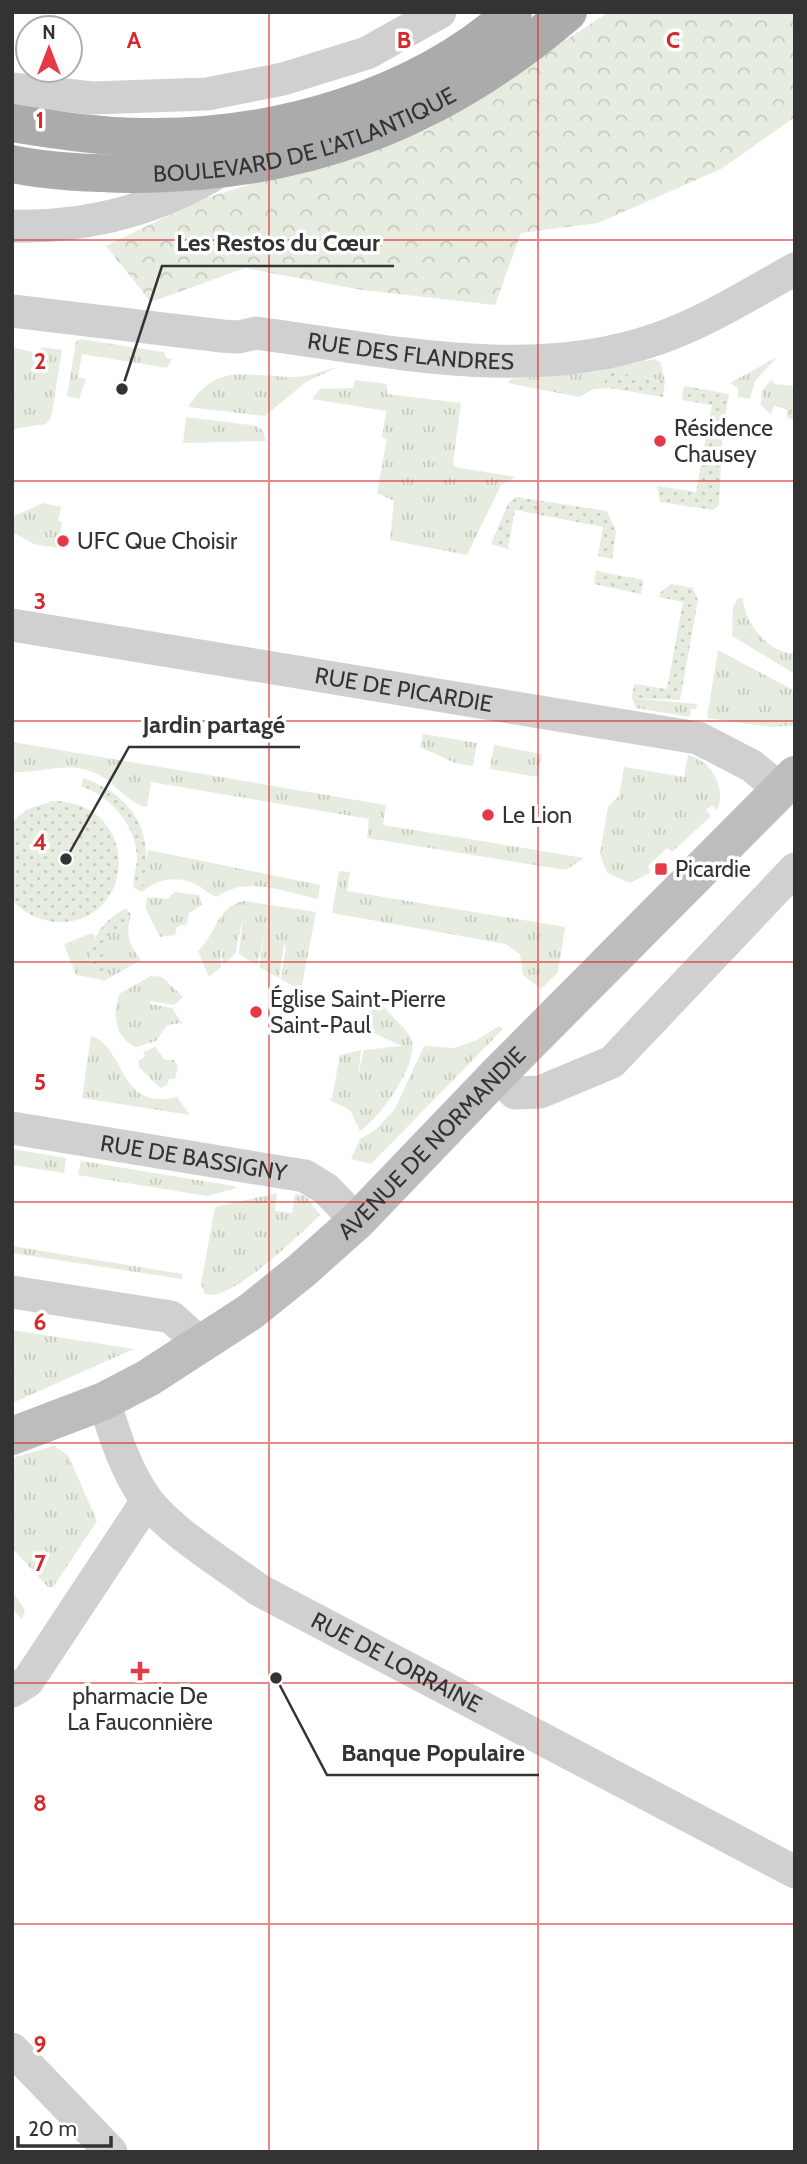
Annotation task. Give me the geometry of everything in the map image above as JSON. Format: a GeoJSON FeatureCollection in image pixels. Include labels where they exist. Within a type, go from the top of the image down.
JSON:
{"type":"FeatureCollection","features":[{"type":"Feature","properties":{"kind":"main road","name":"BOULEVARD DE L'ATLANTIQUE"},"geometry":{"type":"LineString","coordinates":[[12,122],[69,132],[146,137],[222,133],[283,122],[347,105],[412,78],[471,46],[513,12]]}},
{"type":"Feature","properties":{"kind":"main road","name":"BOULEVARD DE L'ATLANTIQUE"},"geometry":{"type":"LineString","coordinates":[[12,164],[85,173],[220,171],[302,155],[359,137],[424,111],[479,81],[527,47],[568,12]]}},
{"type":"Feature","properties":{"kind":"main road","name":"AVENUE DE NORMANDIE"},"geometry":{"type":"LineString","coordinates":[[12,1436],[104,1401],[202,1345],[250,1312],[357,1221],[497,1075],[788,782]]}},
{"type":"Feature","properties":{"kind":"street"},"geometry":{"type":"LineString","coordinates":[[12,89],[92,98],[207,94],[283,79],[367,53],[440,12]]}},
{"type":"Feature","properties":{"kind":"street"},"geometry":{"type":"LineString","coordinates":[[12,226],[52,227],[119,216],[182,194],[220,171]]}},
{"type":"Feature","properties":{"kind":"street","name":"RUE DES FLANDRES"},"geometry":{"type":"LineString","coordinates":[[12,311],[230,337],[256,333],[505,363],[578,356],[659,338],[725,308],[795,269]]}},
{"type":"Feature","properties":{"kind":"street","name":"RUE DE PICARDIE"},"geometry":{"type":"LineString","coordinates":[[12,625],[698,738],[788,782]]}},
{"type":"Feature","properties":{"kind":"street"},"geometry":{"type":"LineString","coordinates":[[497,1075],[515,1093],[540,1092],[612,1062],[795,869]]}},
{"type":"Feature","properties":{"kind":"street","name":"RUE DE BASSIGNY"},"geometry":{"type":"LineString","coordinates":[[12,1128],[304,1176],[326,1189],[357,1221]]}},
{"type":"Feature","properties":{"kind":"street"},"geometry":{"type":"LineString","coordinates":[[12,1292],[171,1317],[202,1345]]}},
{"type":"Feature","properties":{"kind":"street","name":"RUE DE LORRAINE"},"geometry":{"type":"LineString","coordinates":[[104,1401],[120,1454],[147,1501],[189,1539],[259,1590],[795,1872]]}},
{"type":"Feature","properties":{"kind":"street"},"geometry":{"type":"LineString","coordinates":[[12,1691],[28,1681],[147,1501]]}},
{"type":"Feature","properties":{"kind":"street"},"geometry":{"type":"LineString","coordinates":[[12,2049],[110,2152]]}},
{"type":"Feature","properties":{"kind":"green space"},"geometry":{"type":"Polygon","coordinates":[[[609,12],[795,12],[795,117],[721,169],[598,223],[521,233],[495,305],[362,290],[245,268],[151,302],[106,246],[202,199],[427,130],[609,12]]]}},
{"type":"Feature","properties":{"kind":"green space"},"geometry":{"type":"Polygon","coordinates":[[[80,339],[164,352],[166,358],[172,359],[167,368],[82,354],[78,377],[86,379],[79,399],[67,396],[76,342],[80,339]]]}},
{"type":"Feature","properties":{"kind":"green space"},"geometry":{"type":"Polygon","coordinates":[[[12,347],[40,354],[41,347],[62,350],[51,418],[46,424],[12,429],[12,347]]]}},
{"type":"Feature","properties":{"kind":"green space"},"geometry":{"type":"Polygon","coordinates":[[[777,357],[755,381],[750,399],[738,397],[738,388],[730,383],[777,357]]]}},
{"type":"Feature","properties":{"kind":"green space"},"geometry":{"type":"Polygon","coordinates":[[[655,359],[660,362],[665,381],[612,372],[605,377],[605,383],[610,388],[594,389],[579,397],[508,383],[511,379],[594,372],[655,359]]]}},
{"type":"Feature","properties":{"kind":"green space"},"geometry":{"type":"Polygon","coordinates":[[[338,367],[306,382],[265,416],[188,407],[209,383],[221,377],[245,374],[296,377],[338,367]]]}},
{"type":"Feature","properties":{"kind":"green space"},"geometry":{"type":"Polygon","coordinates":[[[612,372],[665,381],[663,397],[610,388],[605,383],[605,377],[612,372]]]}},
{"type":"Feature","properties":{"kind":"green space"},"geometry":{"type":"Polygon","coordinates":[[[355,380],[387,384],[387,394],[461,403],[453,462],[455,467],[516,477],[501,485],[467,555],[390,540],[394,501],[377,493],[387,439],[382,438],[386,411],[312,399],[320,389],[353,388],[355,380]]]}},
{"type":"Feature","properties":{"kind":"green space"},"geometry":{"type":"Polygon","coordinates":[[[771,380],[775,384],[795,386],[795,420],[787,418],[787,409],[774,406],[771,414],[761,405],[762,391],[771,380]]]}},
{"type":"Feature","properties":{"kind":"green space"},"geometry":{"type":"Polygon","coordinates":[[[684,386],[729,394],[723,427],[719,505],[713,510],[660,502],[657,486],[696,492],[712,405],[682,400],[684,386]]]}},
{"type":"Feature","properties":{"kind":"green space"},"geometry":{"type":"Polygon","coordinates":[[[186,417],[257,426],[263,431],[266,441],[183,443],[186,417]]]}},
{"type":"Feature","properties":{"kind":"green space"},"geometry":{"type":"Polygon","coordinates":[[[516,497],[607,511],[616,531],[612,559],[598,556],[603,527],[515,510],[508,549],[491,544],[508,504],[516,497]]]}},
{"type":"Feature","properties":{"kind":"green space"},"geometry":{"type":"Polygon","coordinates":[[[43,503],[61,507],[58,548],[34,544],[12,532],[12,517],[43,503]]]}},
{"type":"Feature","properties":{"kind":"green space"},"geometry":{"type":"Polygon","coordinates":[[[596,571],[643,580],[641,594],[594,584],[596,571]]]}},
{"type":"Feature","properties":{"kind":"green space"},"geometry":{"type":"Polygon","coordinates":[[[671,584],[693,588],[698,600],[680,700],[632,698],[634,684],[667,689],[683,602],[659,597],[671,584]]]}},
{"type":"Feature","properties":{"kind":"green space"},"geometry":{"type":"Polygon","coordinates":[[[743,597],[747,616],[759,635],[776,649],[795,653],[795,674],[732,636],[733,607],[737,599],[743,597]]]}},
{"type":"Feature","properties":{"kind":"green space"},"geometry":{"type":"Polygon","coordinates":[[[718,650],[795,691],[795,725],[772,727],[707,718],[718,650]]]}},
{"type":"Feature","properties":{"kind":"green space"},"geometry":{"type":"Polygon","coordinates":[[[632,698],[697,704],[696,709],[691,709],[690,717],[636,708],[632,698]]]}},
{"type":"Feature","properties":{"kind":"green space"},"geometry":{"type":"Polygon","coordinates":[[[423,734],[477,743],[473,766],[455,763],[420,747],[423,734]]]}},
{"type":"Feature","properties":{"kind":"green space"},"geometry":{"type":"Polygon","coordinates":[[[12,742],[386,805],[383,825],[584,858],[566,870],[367,838],[369,819],[151,782],[147,807],[133,801],[107,780],[82,769],[12,772],[12,742]]]}},
{"type":"Feature","properties":{"kind":"green space"},"geometry":{"type":"Polygon","coordinates":[[[494,745],[542,754],[538,777],[490,769],[494,745]]]}},
{"type":"Feature","properties":{"kind":"green space"},"geometry":{"type":"Polygon","coordinates":[[[688,755],[704,763],[715,776],[720,793],[717,810],[712,805],[706,810],[711,816],[672,852],[667,848],[648,866],[651,872],[630,883],[607,873],[600,854],[608,806],[619,796],[624,767],[684,777],[688,755]]]}},
{"type":"Feature","properties":{"kind":"green space"},"geometry":{"type":"Polygon","coordinates":[[[83,778],[118,797],[130,808],[138,822],[144,837],[146,854],[142,892],[134,888],[136,848],[128,825],[113,806],[81,786],[83,778]]]}},
{"type":"Feature","properties":{"kind":"green space"},"geometry":{"type":"Polygon","coordinates":[[[52,801],[82,806],[103,821],[115,841],[119,863],[114,886],[102,905],[82,918],[55,922],[26,912],[12,900],[12,822],[26,810],[52,801]]]}},
{"type":"Feature","properties":{"kind":"green space"},"geometry":{"type":"Polygon","coordinates":[[[148,850],[320,885],[318,899],[280,889],[253,886],[228,890],[217,897],[192,883],[177,879],[162,881],[142,892],[148,850]]]}},
{"type":"Feature","properties":{"kind":"green space"},"geometry":{"type":"Polygon","coordinates":[[[339,871],[350,872],[347,891],[565,927],[558,972],[541,989],[523,975],[520,954],[506,944],[332,913],[339,871]]]}},
{"type":"Feature","properties":{"kind":"green space"},"geometry":{"type":"Polygon","coordinates":[[[175,892],[199,895],[202,905],[189,913],[187,924],[177,927],[175,935],[160,937],[146,909],[147,897],[167,899],[175,892]]]}},
{"type":"Feature","properties":{"kind":"green space"},"geometry":{"type":"Polygon","coordinates":[[[244,901],[316,912],[301,990],[281,979],[286,945],[279,978],[259,967],[265,932],[257,965],[239,954],[243,917],[235,954],[223,965],[221,946],[221,967],[209,977],[198,951],[222,915],[235,904],[244,901]]]}},
{"type":"Feature","properties":{"kind":"green space"},"geometry":{"type":"Polygon","coordinates":[[[126,908],[131,915],[109,936],[103,980],[98,979],[93,956],[96,938],[106,923],[126,908]]]}},
{"type":"Feature","properties":{"kind":"green space"},"geometry":{"type":"Polygon","coordinates":[[[131,915],[129,939],[141,960],[102,982],[109,936],[131,915]]]}},
{"type":"Feature","properties":{"kind":"green space"},"geometry":{"type":"Polygon","coordinates":[[[92,933],[95,936],[92,954],[98,979],[76,975],[64,944],[92,933]]]}},
{"type":"Feature","properties":{"kind":"green space"},"geometry":{"type":"Polygon","coordinates":[[[151,976],[162,977],[183,997],[174,1005],[150,1001],[150,1004],[172,1008],[182,1023],[167,1025],[156,1041],[136,1047],[119,1031],[117,1002],[119,994],[151,976]]]}},
{"type":"Feature","properties":{"kind":"green space"},"geometry":{"type":"Polygon","coordinates":[[[378,997],[410,1036],[412,1051],[409,1064],[395,1091],[377,1115],[360,1131],[350,1110],[329,1100],[332,1098],[340,1055],[361,1050],[358,1076],[364,1050],[402,1046],[365,1029],[371,999],[378,997]]]}},
{"type":"Feature","properties":{"kind":"green space"},"geometry":{"type":"Polygon","coordinates":[[[499,1026],[503,1029],[371,1164],[351,1159],[360,1139],[374,1131],[395,1109],[424,1046],[455,1048],[477,1040],[499,1026]]]}},
{"type":"Feature","properties":{"kind":"green space"},"geometry":{"type":"Polygon","coordinates":[[[91,1036],[102,1042],[111,1052],[133,1087],[143,1095],[158,1099],[177,1097],[190,1115],[82,1098],[91,1036]]]}},
{"type":"Feature","properties":{"kind":"green space"},"geometry":{"type":"Polygon","coordinates":[[[155,1047],[165,1060],[174,1060],[178,1066],[175,1079],[169,1079],[167,1085],[160,1088],[139,1067],[139,1061],[145,1056],[143,1052],[155,1047]]]}},
{"type":"Feature","properties":{"kind":"green space"},"geometry":{"type":"Polygon","coordinates":[[[12,1149],[66,1158],[64,1173],[12,1165],[12,1149]]]}},
{"type":"Feature","properties":{"kind":"green space"},"geometry":{"type":"Polygon","coordinates":[[[81,1161],[237,1188],[207,1196],[78,1175],[81,1161]]]}},
{"type":"Feature","properties":{"kind":"green space"},"geometry":{"type":"Polygon","coordinates":[[[277,1193],[275,1211],[292,1213],[295,1194],[306,1196],[320,1215],[282,1251],[247,1278],[216,1294],[205,1294],[201,1284],[215,1207],[277,1193]]]}},
{"type":"Feature","properties":{"kind":"green space"},"geometry":{"type":"Polygon","coordinates":[[[12,1246],[182,1274],[182,1279],[12,1253],[12,1246]]]}},
{"type":"Feature","properties":{"kind":"green space"},"geometry":{"type":"Polygon","coordinates":[[[12,1330],[134,1349],[12,1403],[12,1330]]]}},
{"type":"Feature","properties":{"kind":"green space"},"geometry":{"type":"Polygon","coordinates":[[[54,1446],[68,1455],[97,1521],[53,1587],[48,1587],[12,1548],[12,1458],[54,1446]]]}},
{"type":"Feature","properties":{"kind":"green space"},"geometry":{"type":"Polygon","coordinates":[[[12,1591],[25,1610],[22,1619],[12,1608],[12,1591]]]}},
{"type":"Feature","properties":{"kind":"place","name":"Les Restos du Cœur"},"geometry":{"type":"Point","coordinates":[122,389]}},
{"type":"Feature","properties":{"kind":"place","name":"Résidence Chausey"},"geometry":{"type":"Point","coordinates":[660,441]}},
{"type":"Feature","properties":{"kind":"place","name":"UFC Que Choisir"},"geometry":{"type":"Point","coordinates":[63,541]}},
{"type":"Feature","properties":{"kind":"place","name":"Le Lion"},"geometry":{"type":"Point","coordinates":[488,815]}},
{"type":"Feature","properties":{"kind":"place","name":"Jardin partagé"},"geometry":{"type":"Point","coordinates":[66,859]}},
{"type":"Feature","properties":{"kind":"place","name":"Picardie"},"geometry":{"type":"Point","coordinates":[661,869]}},
{"type":"Feature","properties":{"kind":"place","name":"Église Saint-Pierre Saint-Paul"},"geometry":{"type":"Point","coordinates":[256,1012]}},
{"type":"Feature","properties":{"kind":"place","name":"pharmacie De La Fauconnière"},"geometry":{"type":"Point","coordinates":[140,1671]}},
{"type":"Feature","properties":{"kind":"place","name":"Banque Populaire"},"geometry":{"type":"Point","coordinates":[276,1678]}}]}
